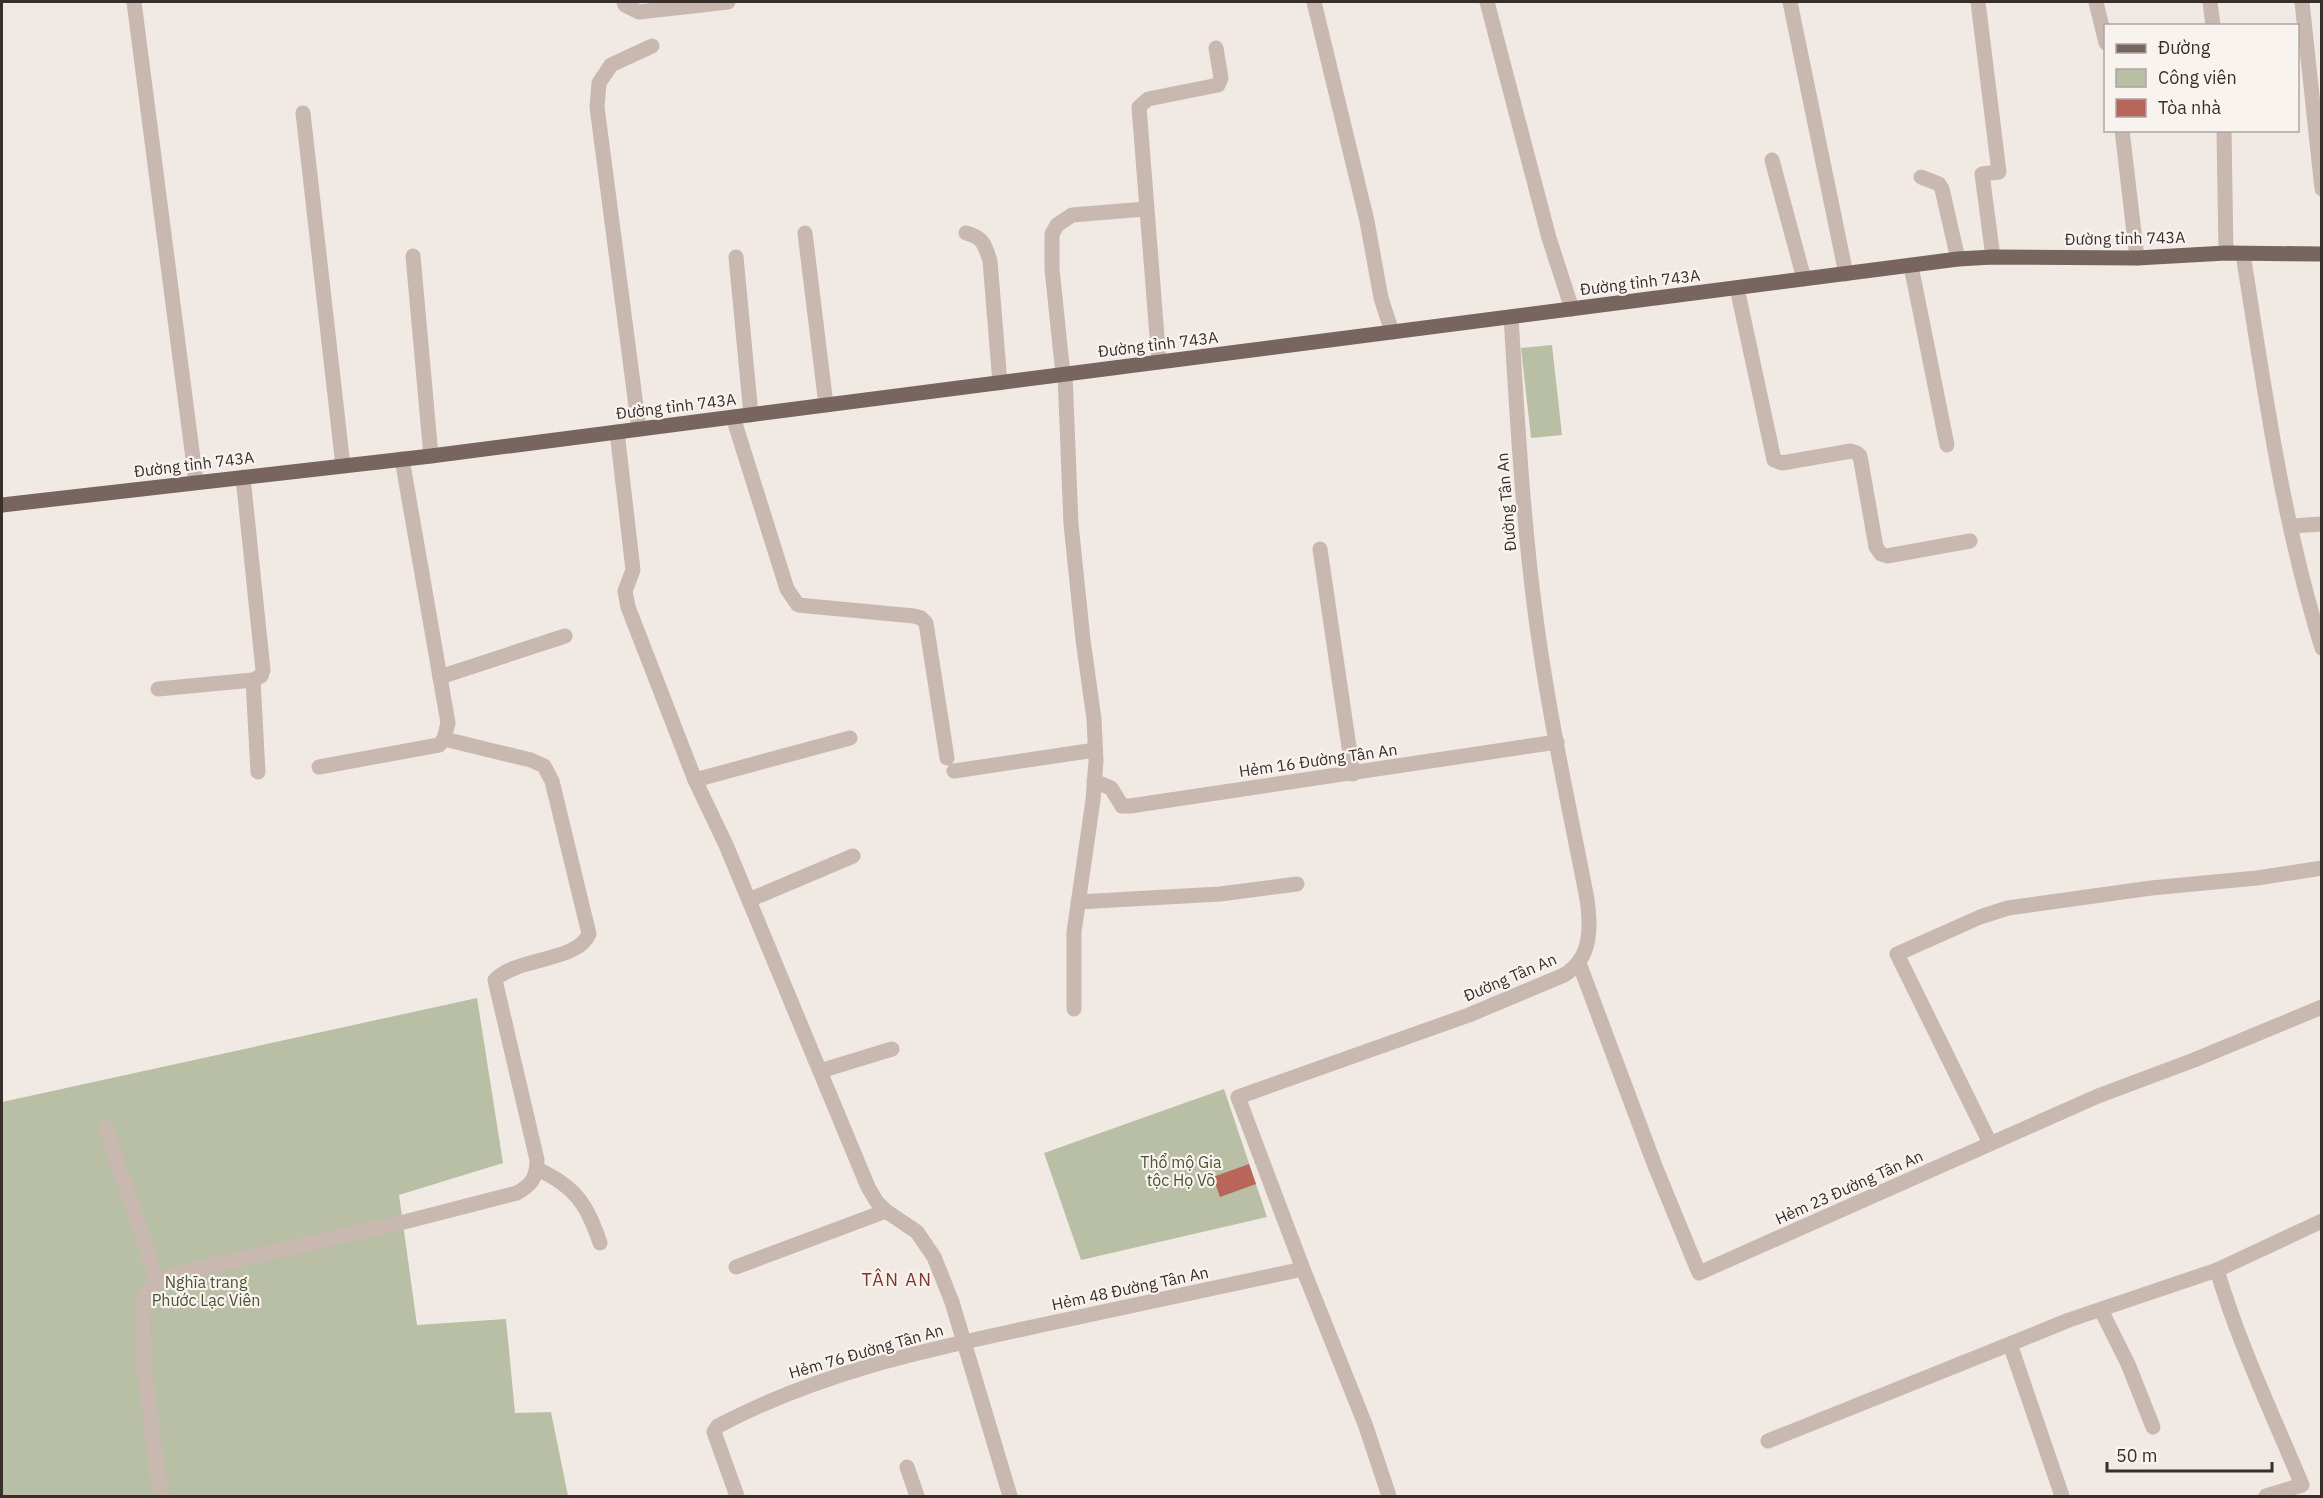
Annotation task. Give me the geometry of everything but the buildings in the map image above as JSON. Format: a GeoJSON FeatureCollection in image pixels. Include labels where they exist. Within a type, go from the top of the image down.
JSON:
{"type":"FeatureCollection","features":[{"type":"Feature","properties":{"kind":"main road","name":"Đường tỉnh 743A"},"geometry":{"type":"LineString","coordinates":[[2,505],[431,456],[1958,259],[2322,254]]}},
{"type":"Feature","properties":{"kind":"street"},"geometry":{"type":"LineString","coordinates":[[134,2],[196,482]]}},
{"type":"Feature","properties":{"kind":"street"},"geometry":{"type":"LineString","coordinates":[[624,2],[625,5],[639,12],[728,2]]}},
{"type":"Feature","properties":{"kind":"street"},"geometry":{"type":"LineString","coordinates":[[1314,2],[1367,221],[1381,298],[1392,332]]}},
{"type":"Feature","properties":{"kind":"street"},"geometry":{"type":"LineString","coordinates":[[1487,2],[1550,238],[1572,309]]}},
{"type":"Feature","properties":{"kind":"street"},"geometry":{"type":"LineString","coordinates":[[1790,2],[1846,274]]}},
{"type":"Feature","properties":{"kind":"street"},"geometry":{"type":"LineString","coordinates":[[1978,2],[1999,172],[1982,174],[1993,257]]}},
{"type":"Feature","properties":{"kind":"street"},"geometry":{"type":"LineString","coordinates":[[2096,2],[2104,35]]}},
{"type":"Feature","properties":{"kind":"street"},"geometry":{"type":"LineString","coordinates":[[2210,2],[2213,24]]}},
{"type":"Feature","properties":{"kind":"street"},"geometry":{"type":"LineString","coordinates":[[2302,2],[2322,189]]}},
{"type":"Feature","properties":{"kind":"street"},"geometry":{"type":"LineString","coordinates":[[639,429],[597,107],[599,83],[611,65],[652,46]]}},
{"type":"Feature","properties":{"kind":"street"},"geometry":{"type":"LineString","coordinates":[[1159,362],[1139,107],[1148,99],[1218,85],[1221,78],[1216,48]]}},
{"type":"Feature","properties":{"kind":"street"},"geometry":{"type":"LineString","coordinates":[[303,113],[343,466]]}},
{"type":"Feature","properties":{"kind":"street"},"geometry":{"type":"LineString","coordinates":[[2122,132],[2138,258]]}},
{"type":"Feature","properties":{"kind":"street"},"geometry":{"type":"LineString","coordinates":[[2224,132],[2226,254]]}},
{"type":"Feature","properties":{"kind":"street"},"geometry":{"type":"LineString","coordinates":[[1772,160],[1804,279]]}},
{"type":"Feature","properties":{"kind":"street"},"geometry":{"type":"LineString","coordinates":[[1921,177],[1940,184],[1958,259]]}},
{"type":"Feature","properties":{"kind":"street"},"geometry":{"type":"LineString","coordinates":[[1074,1009],[1074,932],[1094,781],[1095,750],[1094,719],[1071,524],[1064,375],[1052,268],[1052,234],[1057,225],[1072,215],[1146,209]]}},
{"type":"Feature","properties":{"kind":"street"},"geometry":{"type":"LineString","coordinates":[[805,233],[826,405]]}},
{"type":"Feature","properties":{"kind":"street"},"geometry":{"type":"LineString","coordinates":[[966,233],[977,236],[986,247],[990,261],[1000,383]]}},
{"type":"Feature","properties":{"kind":"street"},"geometry":{"type":"LineString","coordinates":[[2243,254],[2264,390],[2291,526],[2309,609],[2322,648]]}},
{"type":"Feature","properties":{"kind":"street"},"geometry":{"type":"LineString","coordinates":[[413,256],[431,456]]}},
{"type":"Feature","properties":{"kind":"street"},"geometry":{"type":"LineString","coordinates":[[735,257],[751,415]]}},
{"type":"Feature","properties":{"kind":"street"},"geometry":{"type":"LineString","coordinates":[[1911,266],[1947,445]]}},
{"type":"Feature","properties":{"kind":"street"},"geometry":{"type":"LineString","coordinates":[[1737,288],[1774,460],[1782,463],[1851,451],[1857,453],[1876,547],[1881,554],[1887,556],[1970,541]]}},
{"type":"Feature","properties":{"kind":"street","name":"Đường Tân An"},"geometry":{"type":"LineString","coordinates":[[1389,1497],[1352,1388],[1303,1269],[1238,1097],[1509,999],[1564,975],[1579,963],[1588,944],[1590,921],[1540,648],[1529,555],[1511,317]]}},
{"type":"Feature","properties":{"kind":"street"},"geometry":{"type":"LineString","coordinates":[[733,417],[787,589],[793,600],[798,604],[914,616],[926,623],[950,764],[1095,750]]}},
{"type":"Feature","properties":{"kind":"street"},"geometry":{"type":"LineString","coordinates":[[617,432],[633,570],[625,591],[628,608],[696,780],[726,845],[868,1187],[886,1211],[917,1232],[934,1257],[952,1302],[1010,1497]]}},
{"type":"Feature","properties":{"kind":"street"},"geometry":{"type":"LineString","coordinates":[[319,767],[439,745],[444,739],[448,723],[402,459]]}},
{"type":"Feature","properties":{"kind":"street"},"geometry":{"type":"LineString","coordinates":[[158,689],[253,680],[261,676],[263,670],[243,477]]}},
{"type":"Feature","properties":{"kind":"street"},"geometry":{"type":"LineString","coordinates":[[2291,526],[2322,524]]}},
{"type":"Feature","properties":{"kind":"street"},"geometry":{"type":"LineString","coordinates":[[1320,549],[1353,774]]}},
{"type":"Feature","properties":{"kind":"street"},"geometry":{"type":"LineString","coordinates":[[441,677],[565,636]]}},
{"type":"Feature","properties":{"kind":"street"},"geometry":{"type":"LineString","coordinates":[[253,680],[258,772]]}},
{"type":"Feature","properties":{"kind":"street"},"geometry":{"type":"LineString","coordinates":[[696,780],[850,738]]}},
{"type":"Feature","properties":{"kind":"street"},"geometry":{"type":"LineString","coordinates":[[161,1497],[144,1368],[142,1311],[146,1295],[157,1282],[184,1272],[404,1222],[517,1193],[529,1186],[537,1174],[537,1160],[495,980],[502,973],[514,968],[572,950],[586,941],[589,934],[552,781],[544,766],[531,760],[444,739]]}},
{"type":"Feature","properties":{"kind":"street","name":"Hẻm 16 Đường Tân An"},"geometry":{"type":"LineString","coordinates":[[1094,781],[1111,788],[1122,806],[1130,806],[1557,742]]}},
{"type":"Feature","properties":{"kind":"street"},"geometry":{"type":"LineString","coordinates":[[749,900],[853,856]]}},
{"type":"Feature","properties":{"kind":"street"},"geometry":{"type":"LineString","coordinates":[[1990,1143],[1897,954],[1980,917],[2008,908],[2322,868]]}},
{"type":"Feature","properties":{"kind":"street"},"geometry":{"type":"LineString","coordinates":[[1078,902],[1220,894],[1297,884]]}},
{"type":"Feature","properties":{"kind":"street","name":"Hẻm 23 Đường Tân An"},"geometry":{"type":"LineString","coordinates":[[1579,963],[1655,1166],[1699,1274],[2098,1096],[2194,1060],[2322,1007]]}},
{"type":"Feature","properties":{"kind":"street"},"geometry":{"type":"LineString","coordinates":[[820,1071],[891,1049]]}},
{"type":"Feature","properties":{"kind":"street"},"geometry":{"type":"LineString","coordinates":[[106,1128],[140,1224],[157,1282]]}},
{"type":"Feature","properties":{"kind":"street"},"geometry":{"type":"LineString","coordinates":[[537,1169],[556,1177],[586,1206],[600,1243]]}},
{"type":"Feature","properties":{"kind":"street"},"geometry":{"type":"LineString","coordinates":[[736,1267],[886,1211]]}},
{"type":"Feature","properties":{"kind":"street"},"geometry":{"type":"LineString","coordinates":[[1768,1441],[2010,1344],[2217,1270],[2322,1221]]}},
{"type":"Feature","properties":{"kind":"street","name":"Hẻm 48 Đường Tân An"},"geometry":{"type":"LineString","coordinates":[[964,1342],[1303,1269]]}},
{"type":"Feature","properties":{"kind":"street"},"geometry":{"type":"LineString","coordinates":[[2217,1270],[2228,1307],[2260,1390],[2304,1491],[2266,1497]]}},
{"type":"Feature","properties":{"kind":"street"},"geometry":{"type":"LineString","coordinates":[[2101,1310],[2128,1364],[2153,1427]]}},
{"type":"Feature","properties":{"kind":"street","name":"Hẻm 76 Đường Tân An"},"geometry":{"type":"LineString","coordinates":[[737,1497],[715,1438],[714,1432],[718,1426],[756,1406],[827,1378],[964,1342]]}},
{"type":"Feature","properties":{"kind":"street"},"geometry":{"type":"LineString","coordinates":[[2010,1344],[2062,1497]]}},
{"type":"Feature","properties":{"kind":"street"},"geometry":{"type":"LineString","coordinates":[[907,1467],[917,1497]]}},
{"type":"Feature","properties":{"kind":"green space"},"geometry":{"type":"Polygon","coordinates":[[[1552,345],[1562,435],[1531,438],[1521,348],[1552,345]]]}},
{"type":"Feature","properties":{"kind":"green space","name":"Nghĩa trang Phước Lạc Viên"},"geometry":{"type":"Polygon","coordinates":[[[477,998],[503,1163],[399,1195],[417,1325],[506,1319],[515,1413],[551,1412],[568,1496],[2,1496],[2,1102],[477,998]]]}},
{"type":"Feature","properties":{"kind":"green space","name":"Thổ mộ Gia tộc Họ Võ"},"geometry":{"type":"Polygon","coordinates":[[[1224,1089],[1267,1217],[1081,1260],[1044,1153],[1224,1089]]]}},
{"type":"Feature","properties":{"kind":"district","name":"TÂN AN"},"geometry":{"type":"Point","coordinates":[897,1280]}}]}
